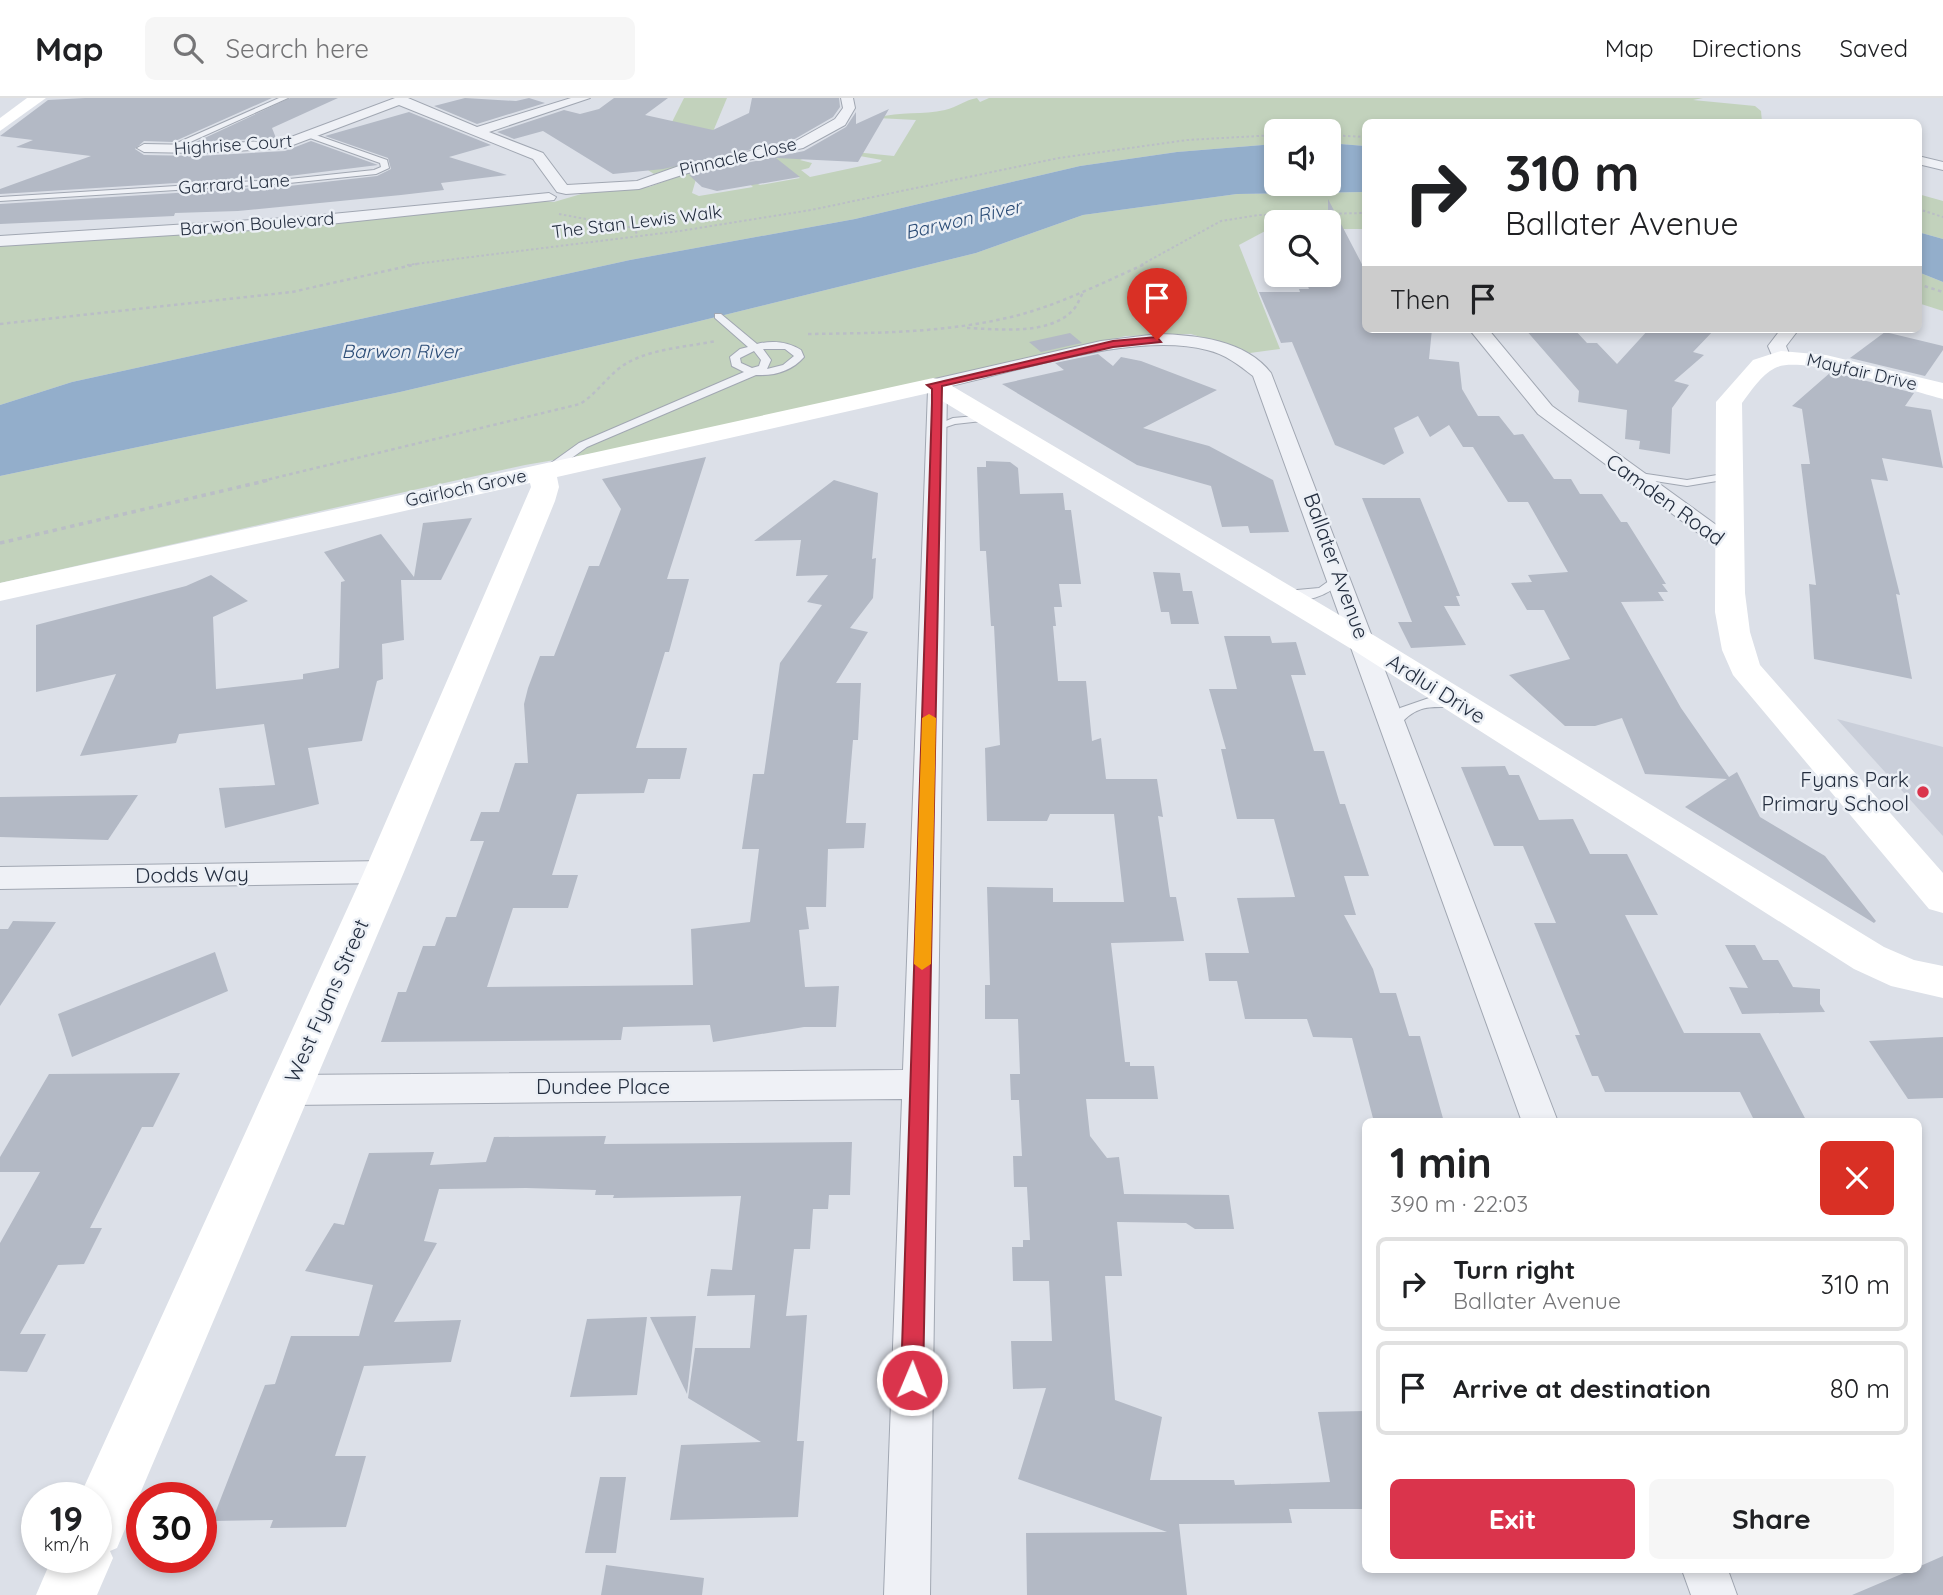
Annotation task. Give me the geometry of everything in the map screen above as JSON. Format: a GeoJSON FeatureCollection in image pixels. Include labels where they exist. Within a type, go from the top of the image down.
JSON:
{"type":"FeatureCollection","features":[{"type":"Feature","properties":{"kind":"street"},"geometry":{"type":"LineString","coordinates":[[0,125],[38,98]]}},
{"type":"Feature","properties":{"kind":"street"},"geometry":{"type":"LineString","coordinates":[[478,131],[584,98]]}},
{"type":"Feature","properties":{"kind":"street","name":"Pinnacle Close"},"geometry":{"type":"LineString","coordinates":[[554,190],[607,189],[639,185],[684,169],[798,145],[840,122],[849,108],[847,98]]}},
{"type":"Feature","properties":{"kind":"street"},"geometry":{"type":"LineString","coordinates":[[400,100],[538,156],[554,190]]}},
{"type":"Feature","properties":{"kind":"street","name":"Highrise Court"},"geometry":{"type":"LineString","coordinates":[[144,148],[165,150],[270,146],[313,136],[400,100]]}},
{"type":"Feature","properties":{"kind":"street"},"geometry":{"type":"LineString","coordinates":[[1922,161],[1943,166]]}},
{"type":"Feature","properties":{"kind":"street","name":"Barwon Boulevard"},"geometry":{"type":"LineString","coordinates":[[0,241],[301,222],[513,199],[554,190]]}},
{"type":"Feature","properties":{"kind":"street","name":"Camden Road"},"geometry":{"type":"LineString","coordinates":[[1481,333],[1538,404],[1729,545],[1734,632],[1745,668],[1943,899]]}},
{"type":"Feature","properties":{"kind":"street"},"geometry":{"type":"LineString","coordinates":[[1729,545],[1729,402],[1766,362],[1781,356],[1777,346],[1787,333]]}},
{"type":"Feature","properties":{"kind":"street","name":"Ballater Avenue"},"geometry":{"type":"LineString","coordinates":[[935,387],[1139,341],[1197,343],[1242,358],[1266,378],[1539,1118]]}},
{"type":"Feature","properties":{"kind":"street","name":"Mayfair Drive"},"geometry":{"type":"LineString","coordinates":[[1781,356],[1805,358],[1943,391]]}},
{"type":"Feature","properties":{"kind":"street"},"geometry":{"type":"LineString","coordinates":[[907,1595],[937,427],[935,387]]}},
{"type":"Feature","properties":{"kind":"street","name":"Gairloch Grove"},"geometry":{"type":"LineString","coordinates":[[0,592],[935,387]]}},
{"type":"Feature","properties":{"kind":"street","name":"Ardlui Drive"},"geometry":{"type":"LineString","coordinates":[[935,387],[1364,643],[1868,958],[1906,975],[1943,982]]}},
{"type":"Feature","properties":{"kind":"street","name":"West Fyans Street"},"geometry":{"type":"LineString","coordinates":[[112,1491],[384,872],[541,501],[545,487],[545,471]]}},
{"type":"Feature","properties":{"kind":"street","name":"Dodds Way"},"geometry":{"type":"LineString","coordinates":[[0,878],[384,872]]}},
{"type":"Feature","properties":{"kind":"street","name":"Dundee Place"},"geometry":{"type":"LineString","coordinates":[[288,1090],[919,1084]]}},
{"type":"Feature","properties":{"kind":"street"},"geometry":{"type":"LineString","coordinates":[[66,1595],[76,1573]]}},
{"type":"Feature","properties":{"kind":"street"},"geometry":{"type":"LineString","coordinates":[[1706,1573],[1714,1595]]}},
{"type":"Feature","properties":{"kind":"lane"},"geometry":{"type":"LineString","coordinates":[[165,150],[285,98]]}},
{"type":"Feature","properties":{"kind":"lane","name":"Garrard Lane"},"geometry":{"type":"LineString","coordinates":[[0,199],[289,181],[376,172],[385,168],[384,162],[313,136]]}},
{"type":"Feature","properties":{"kind":"lane"},"geometry":{"type":"LineString","coordinates":[[545,471],[583,445],[677,402],[756,372],[787,366],[796,361],[799,354],[792,348],[781,345],[755,347],[740,352],[734,360],[739,368],[756,372],[765,366],[766,360],[755,347],[718,316]]}},
{"type":"Feature","properties":{"kind":"lane"},"geometry":{"type":"LineString","coordinates":[[937,427],[953,421],[987,418]]}},
{"type":"Feature","properties":{"kind":"lane"},"geometry":{"type":"LineString","coordinates":[[1630,474],[1687,484],[1729,477]]}},
{"type":"Feature","properties":{"kind":"lane"},"geometry":{"type":"LineString","coordinates":[[1285,595],[1321,592],[1334,585],[1340,577]]}},
{"type":"Feature","properties":{"kind":"lane"},"geometry":{"type":"LineString","coordinates":[[1394,724],[1402,712],[1416,705],[1460,703]]}},
{"type":"Feature","properties":{"kind":"path","name":"The Stan Lewis Walk"},"geometry":{"type":"LineString","coordinates":[[0,324],[180,307],[279,293],[385,269],[458,257],[680,231],[811,210],[1059,158],[1187,140],[1264,136]]}},
{"type":"Feature","properties":{"kind":"path"},"geometry":{"type":"LineString","coordinates":[[1341,136],[1362,137]]}},
{"type":"Feature","properties":{"kind":"path"},"geometry":{"type":"LineString","coordinates":[[1922,210],[1943,217]]}},
{"type":"Feature","properties":{"kind":"path"},"geometry":{"type":"LineString","coordinates":[[0,543],[508,424],[580,404],[593,396],[619,368],[634,359],[742,336],[907,333],[1011,317],[1084,291],[1169,252],[1221,221],[1259,215],[1362,213]]}},
{"type":"Feature","properties":{"kind":"path"},"geometry":{"type":"LineString","coordinates":[[1922,285],[1943,292]]}},
{"type":"Feature","properties":{"kind":"path"},"geometry":{"type":"LineString","coordinates":[[956,327],[1007,329],[1047,323],[1063,318],[1074,310],[1084,291]]}},
{"type":"Feature","properties":{"kind":"shaded area","name":"Fyans Park Primary School"},"geometry":{"type":"Polygon","coordinates":[[[1837,719],[1943,747],[1943,836],[1837,719]]]}},
{"type":"Feature","properties":{"kind":"green space"},"geometry":{"type":"Polygon","coordinates":[[[684,98],[727,98],[702,158],[654,174],[648,170],[684,98]]]}},
{"type":"Feature","properties":{"kind":"green space"},"geometry":{"type":"Polygon","coordinates":[[[977,98],[980,102],[989,98],[1703,98],[1693,100],[1755,106],[1761,111],[1762,119],[1362,119],[1362,146],[1341,144],[1341,119],[1264,119],[1264,145],[1177,152],[1080,166],[855,219],[630,260],[72,382],[0,405],[0,246],[533,200],[554,202],[588,192],[649,187],[699,169],[692,193],[699,196],[753,187],[740,175],[760,185],[800,178],[773,158],[807,157],[800,160],[812,163],[809,168],[801,170],[810,177],[880,162],[882,160],[815,148],[894,156],[916,120],[877,118],[953,107],[977,98]]]}},
{"type":"Feature","properties":{"kind":"green space"},"geometry":{"type":"Polygon","coordinates":[[[1341,192],[1362,192],[1362,229],[1341,229],[1341,210],[1264,210],[1264,232],[1239,245],[1280,349],[1250,353],[1191,334],[1126,336],[613,450],[525,465],[0,583],[0,476],[400,392],[651,333],[976,253],[1083,215],[1237,194],[1341,196],[1341,192]]]}},
{"type":"Feature","properties":{"kind":"green space"},"geometry":{"type":"Polygon","coordinates":[[[1922,195],[1943,201],[1943,239],[1922,233],[1922,195]]]}},
{"type":"Feature","properties":{"kind":"green space"},"geometry":{"type":"Polygon","coordinates":[[[1922,274],[1943,282],[1943,311],[1922,304],[1922,274]]]}},
{"type":"Feature","properties":{"kind":"water","name":"Barwon River"},"geometry":{"type":"Polygon","coordinates":[[[1341,144],[1362,146],[1362,192],[1341,192],[1341,144]]]}},
{"type":"Feature","properties":{"kind":"water","name":"Barwon River"},"geometry":{"type":"Polygon","coordinates":[[[1264,145],[1264,194],[1237,194],[1083,215],[976,253],[651,333],[400,392],[0,476],[0,405],[72,382],[630,260],[855,219],[1080,166],[1177,152],[1264,145]]]}},
{"type":"Feature","properties":{"kind":"water"},"geometry":{"type":"Polygon","coordinates":[[[1922,233],[1943,239],[1943,282],[1922,274],[1922,233]]]}},
{"type":"Feature","properties":{"kind":"building"},"geometry":{"type":"Polygon","coordinates":[[[272,98],[173,142],[144,141],[135,149],[144,155],[198,156],[285,151],[311,141],[378,165],[289,176],[0,194],[0,189],[91,156],[16,147],[33,140],[0,136],[48,100],[272,98]]]}},
{"type":"Feature","properties":{"kind":"building"},"geometry":{"type":"Polygon","coordinates":[[[290,98],[338,98],[272,128],[276,138],[196,142],[290,98]]]}},
{"type":"Feature","properties":{"kind":"building"},"geometry":{"type":"Polygon","coordinates":[[[465,98],[516,101],[529,98],[545,103],[477,124],[434,106],[465,98]]]}},
{"type":"Feature","properties":{"kind":"building"},"geometry":{"type":"Polygon","coordinates":[[[614,98],[668,98],[645,115],[713,130],[749,113],[752,98],[839,98],[840,107],[833,117],[793,140],[663,169],[613,174],[543,131],[514,139],[497,132],[564,110],[580,114],[599,109],[614,98]]]}},
{"type":"Feature","properties":{"kind":"building"},"geometry":{"type":"Polygon","coordinates":[[[889,109],[858,162],[776,158],[800,177],[717,191],[702,187],[689,175],[804,151],[846,127],[856,112],[856,124],[889,109]]]}},
{"type":"Feature","properties":{"kind":"building"},"geometry":{"type":"Polygon","coordinates":[[[409,112],[491,145],[449,157],[507,175],[441,183],[444,190],[238,211],[0,224],[0,204],[289,186],[377,176],[391,169],[388,158],[325,136],[409,112]]]}},
{"type":"Feature","properties":{"kind":"building"},"geometry":{"type":"Polygon","coordinates":[[[1328,199],[1334,210],[1328,210],[1328,199]]]}},
{"type":"Feature","properties":{"kind":"building"},"geometry":{"type":"Polygon","coordinates":[[[1341,224],[1362,264],[1362,333],[1432,333],[1429,359],[1459,362],[1462,389],[1478,416],[1499,416],[1514,435],[1523,434],[1554,479],[1571,479],[1580,494],[1602,494],[1621,522],[1627,522],[1666,584],[1662,584],[1668,592],[1658,592],[1664,601],[1621,602],[1681,708],[1729,777],[1737,772],[1760,817],[1825,856],[1876,921],[1874,923],[1685,807],[1727,779],[1645,774],[1622,718],[1595,726],[1565,726],[1509,675],[1570,659],[1544,610],[1527,610],[1511,583],[1532,582],[1528,575],[1568,572],[1528,502],[1508,502],[1473,447],[1463,447],[1449,425],[1430,437],[1418,416],[1394,428],[1404,453],[1384,465],[1335,445],[1292,342],[1281,343],[1259,292],[1300,292],[1299,289],[1309,289],[1308,287],[1341,287],[1341,224]]]}},
{"type":"Feature","properties":{"kind":"building"},"geometry":{"type":"Polygon","coordinates":[[[1070,333],[1082,343],[1041,352],[1029,342],[1070,333]]]}},
{"type":"Feature","properties":{"kind":"building"},"geometry":{"type":"Polygon","coordinates":[[[1528,333],[1578,333],[1587,343],[1597,343],[1617,364],[1645,333],[1711,333],[1693,352],[1704,355],[1674,381],[1689,385],[1672,408],[1670,454],[1639,449],[1640,441],[1625,439],[1627,410],[1578,402],[1579,391],[1528,333]]]}},
{"type":"Feature","properties":{"kind":"building"},"geometry":{"type":"Polygon","coordinates":[[[1884,333],[1943,346],[1925,376],[1850,358],[1884,333]]]}},
{"type":"Feature","properties":{"kind":"building"},"geometry":{"type":"Polygon","coordinates":[[[1098,354],[1113,366],[1121,357],[1141,361],[1217,390],[1143,428],[1209,446],[1273,480],[1289,532],[1250,533],[1248,526],[1222,527],[1211,486],[1137,465],[1002,384],[1064,370],[1055,363],[1098,354]]]}},
{"type":"Feature","properties":{"kind":"building"},"geometry":{"type":"Polygon","coordinates":[[[1831,372],[1914,393],[1905,406],[1931,410],[1943,468],[1882,458],[1888,481],[1871,479],[1900,595],[1896,594],[1912,679],[1814,659],[1809,584],[1816,585],[1801,464],[1810,464],[1802,409],[1792,406],[1831,372]]]}},
{"type":"Feature","properties":{"kind":"building"},"geometry":{"type":"Polygon","coordinates":[[[706,457],[667,579],[689,579],[669,652],[665,652],[636,748],[687,748],[680,779],[648,779],[644,793],[577,794],[552,875],[578,875],[568,908],[513,908],[487,987],[693,985],[691,929],[750,922],[759,849],[742,849],[753,774],[764,774],[780,663],[822,605],[807,602],[828,575],[796,576],[801,540],[754,541],[834,480],[878,493],[872,559],[876,558],[873,598],[850,628],[868,632],[836,683],[861,683],[858,740],[853,740],[846,823],[866,823],[864,848],[828,849],[826,907],[806,907],[809,929],[799,930],[805,987],[839,986],[836,1027],[804,1027],[713,1042],[710,1025],[623,1027],[621,1040],[381,1042],[398,992],[406,992],[423,946],[435,946],[446,917],[456,917],[484,841],[470,841],[481,812],[499,812],[515,763],[528,763],[524,704],[528,688],[540,656],[554,656],[589,566],[599,566],[621,509],[602,479],[706,457]]]}},
{"type":"Feature","properties":{"kind":"building"},"geometry":{"type":"Polygon","coordinates":[[[986,461],[1010,462],[1018,468],[1020,494],[1063,493],[1065,510],[1071,510],[1081,584],[1059,584],[1062,607],[1054,607],[1056,626],[1053,626],[1058,681],[1086,681],[1092,741],[1101,738],[1106,779],[1157,779],[1163,817],[1158,816],[1170,897],[1176,897],[1184,941],[1111,943],[1125,1062],[1130,1062],[1130,1066],[1154,1066],[1158,1099],[1086,1099],[1090,1136],[1107,1158],[1119,1157],[1124,1194],[1229,1195],[1234,1229],[1195,1229],[1186,1223],[1117,1222],[1122,1276],[1105,1276],[1115,1400],[1162,1417],[1150,1480],[1234,1480],[1235,1485],[1330,1482],[1318,1412],[1362,1411],[1362,1509],[1289,1509],[1292,1523],[1179,1524],[1187,1595],[1027,1595],[1026,1533],[1167,1532],[1018,1479],[1046,1388],[1013,1389],[1011,1341],[1052,1341],[1049,1281],[1013,1281],[1012,1247],[1023,1247],[1023,1240],[1030,1240],[1027,1187],[1014,1187],[1013,1156],[1022,1156],[1019,1100],[1011,1100],[1010,1074],[1020,1074],[1018,1019],[985,1019],[985,985],[990,985],[987,887],[1053,888],[1053,902],[1124,902],[1114,814],[1050,814],[1047,821],[987,821],[985,748],[1000,745],[994,626],[991,626],[986,551],[980,551],[977,467],[986,467],[986,461]]]}},
{"type":"Feature","properties":{"kind":"building"},"geometry":{"type":"Polygon","coordinates":[[[1362,498],[1420,498],[1460,596],[1456,596],[1460,606],[1444,606],[1466,645],[1411,648],[1398,622],[1412,622],[1362,498]]]}},
{"type":"Feature","properties":{"kind":"building"},"geometry":{"type":"Polygon","coordinates":[[[472,518],[441,580],[401,580],[404,640],[382,644],[383,679],[377,681],[362,741],[308,748],[319,804],[225,828],[219,788],[275,785],[264,724],[179,734],[176,743],[80,756],[116,674],[36,692],[36,625],[186,586],[211,575],[248,601],[213,617],[216,689],[303,679],[303,674],[339,668],[341,582],[345,581],[324,552],[381,534],[414,577],[423,523],[472,518]]]}},
{"type":"Feature","properties":{"kind":"building"},"geometry":{"type":"Polygon","coordinates":[[[1153,572],[1180,573],[1183,591],[1192,591],[1199,624],[1171,624],[1169,612],[1161,612],[1153,572]]]}},
{"type":"Feature","properties":{"kind":"building"},"geometry":{"type":"Polygon","coordinates":[[[1224,636],[1270,636],[1272,643],[1296,642],[1306,675],[1291,675],[1314,751],[1324,751],[1340,804],[1345,804],[1369,876],[1344,876],[1356,915],[1344,915],[1373,969],[1380,993],[1396,993],[1409,1036],[1420,1036],[1443,1118],[1373,1118],[1352,1038],[1313,1037],[1307,1019],[1245,1019],[1237,981],[1209,981],[1205,953],[1249,953],[1237,898],[1295,897],[1274,819],[1237,819],[1221,749],[1226,749],[1209,689],[1237,689],[1224,636]]]}},
{"type":"Feature","properties":{"kind":"building"},"geometry":{"type":"Polygon","coordinates":[[[1505,766],[1509,775],[1519,775],[1539,820],[1573,819],[1590,854],[1627,854],[1658,915],[1625,915],[1684,1033],[1760,1033],[1805,1118],[1753,1118],[1740,1092],[1605,1092],[1598,1076],[1592,1076],[1575,1035],[1580,1035],[1534,923],[1556,923],[1523,846],[1494,846],[1461,767],[1505,766]]]}},
{"type":"Feature","properties":{"kind":"building"},"geometry":{"type":"Polygon","coordinates":[[[138,795],[108,840],[0,837],[0,797],[138,795]]]}},
{"type":"Feature","properties":{"kind":"building"},"geometry":{"type":"Polygon","coordinates":[[[13,921],[56,922],[0,1006],[0,929],[8,929],[13,921]]]}},
{"type":"Feature","properties":{"kind":"building"},"geometry":{"type":"Polygon","coordinates":[[[1725,945],[1755,945],[1763,960],[1778,960],[1793,987],[1820,989],[1820,1004],[1825,1012],[1742,1014],[1729,987],[1748,988],[1725,945]]]}},
{"type":"Feature","properties":{"kind":"building"},"geometry":{"type":"Polygon","coordinates":[[[215,952],[228,991],[72,1057],[58,1014],[215,952]]]}},
{"type":"Feature","properties":{"kind":"building"},"geometry":{"type":"Polygon","coordinates":[[[1943,1037],[1943,1098],[1908,1099],[1869,1041],[1943,1037]]]}},
{"type":"Feature","properties":{"kind":"building"},"geometry":{"type":"Polygon","coordinates":[[[180,1073],[153,1127],[142,1127],[90,1228],[102,1228],[84,1264],[58,1265],[20,1334],[46,1334],[27,1372],[0,1371],[0,1243],[40,1172],[0,1172],[0,1157],[49,1074],[180,1073]]]}},
{"type":"Feature","properties":{"kind":"building"},"geometry":{"type":"Polygon","coordinates":[[[606,1136],[604,1144],[852,1142],[850,1195],[829,1195],[828,1209],[813,1209],[810,1249],[794,1249],[786,1316],[807,1315],[797,1441],[804,1441],[798,1517],[670,1520],[681,1445],[761,1442],[688,1398],[695,1348],[750,1348],[755,1295],[707,1296],[711,1269],[732,1270],[741,1196],[613,1198],[614,1195],[595,1195],[596,1190],[526,1188],[439,1189],[424,1241],[437,1243],[394,1322],[461,1320],[451,1362],[364,1366],[335,1456],[366,1456],[346,1527],[270,1528],[273,1520],[217,1521],[217,1508],[265,1385],[275,1384],[291,1336],[359,1336],[373,1285],[305,1271],[334,1223],[344,1225],[369,1153],[434,1152],[430,1165],[486,1162],[494,1137],[606,1136]]]}},
{"type":"Feature","properties":{"kind":"building"},"geometry":{"type":"Polygon","coordinates":[[[696,1316],[687,1394],[650,1317],[696,1316]]]}},
{"type":"Feature","properties":{"kind":"building"},"geometry":{"type":"Polygon","coordinates":[[[647,1317],[637,1395],[570,1397],[587,1319],[647,1317]]]}},
{"type":"Feature","properties":{"kind":"building"},"geometry":{"type":"Polygon","coordinates":[[[600,1477],[626,1477],[616,1553],[585,1553],[600,1477]]]}},
{"type":"Feature","properties":{"kind":"building"},"geometry":{"type":"Polygon","coordinates":[[[1943,1556],[1943,1595],[1852,1595],[1904,1573],[1922,1573],[1922,1565],[1943,1556]]]}},
{"type":"Feature","properties":{"kind":"building"},"geometry":{"type":"Polygon","coordinates":[[[606,1565],[704,1578],[702,1595],[601,1595],[606,1565]]]}},
{"type":"Feature","properties":{"kind":"slow traffic"},"geometry":{"type":"LineString","coordinates":[[922,964],[929,718]]}},
{"type":"Feature","properties":{"kind":"place","name":"Fyans Park Primary School"},"geometry":{"type":"Point","coordinates":[1923,792]}},
{"type":"Feature","properties":{"kind":"route"},"geometry":{"type":"LineString","coordinates":[[912,1380],[938,388],[933,385],[1113,344],[1157,340]]}}]}
